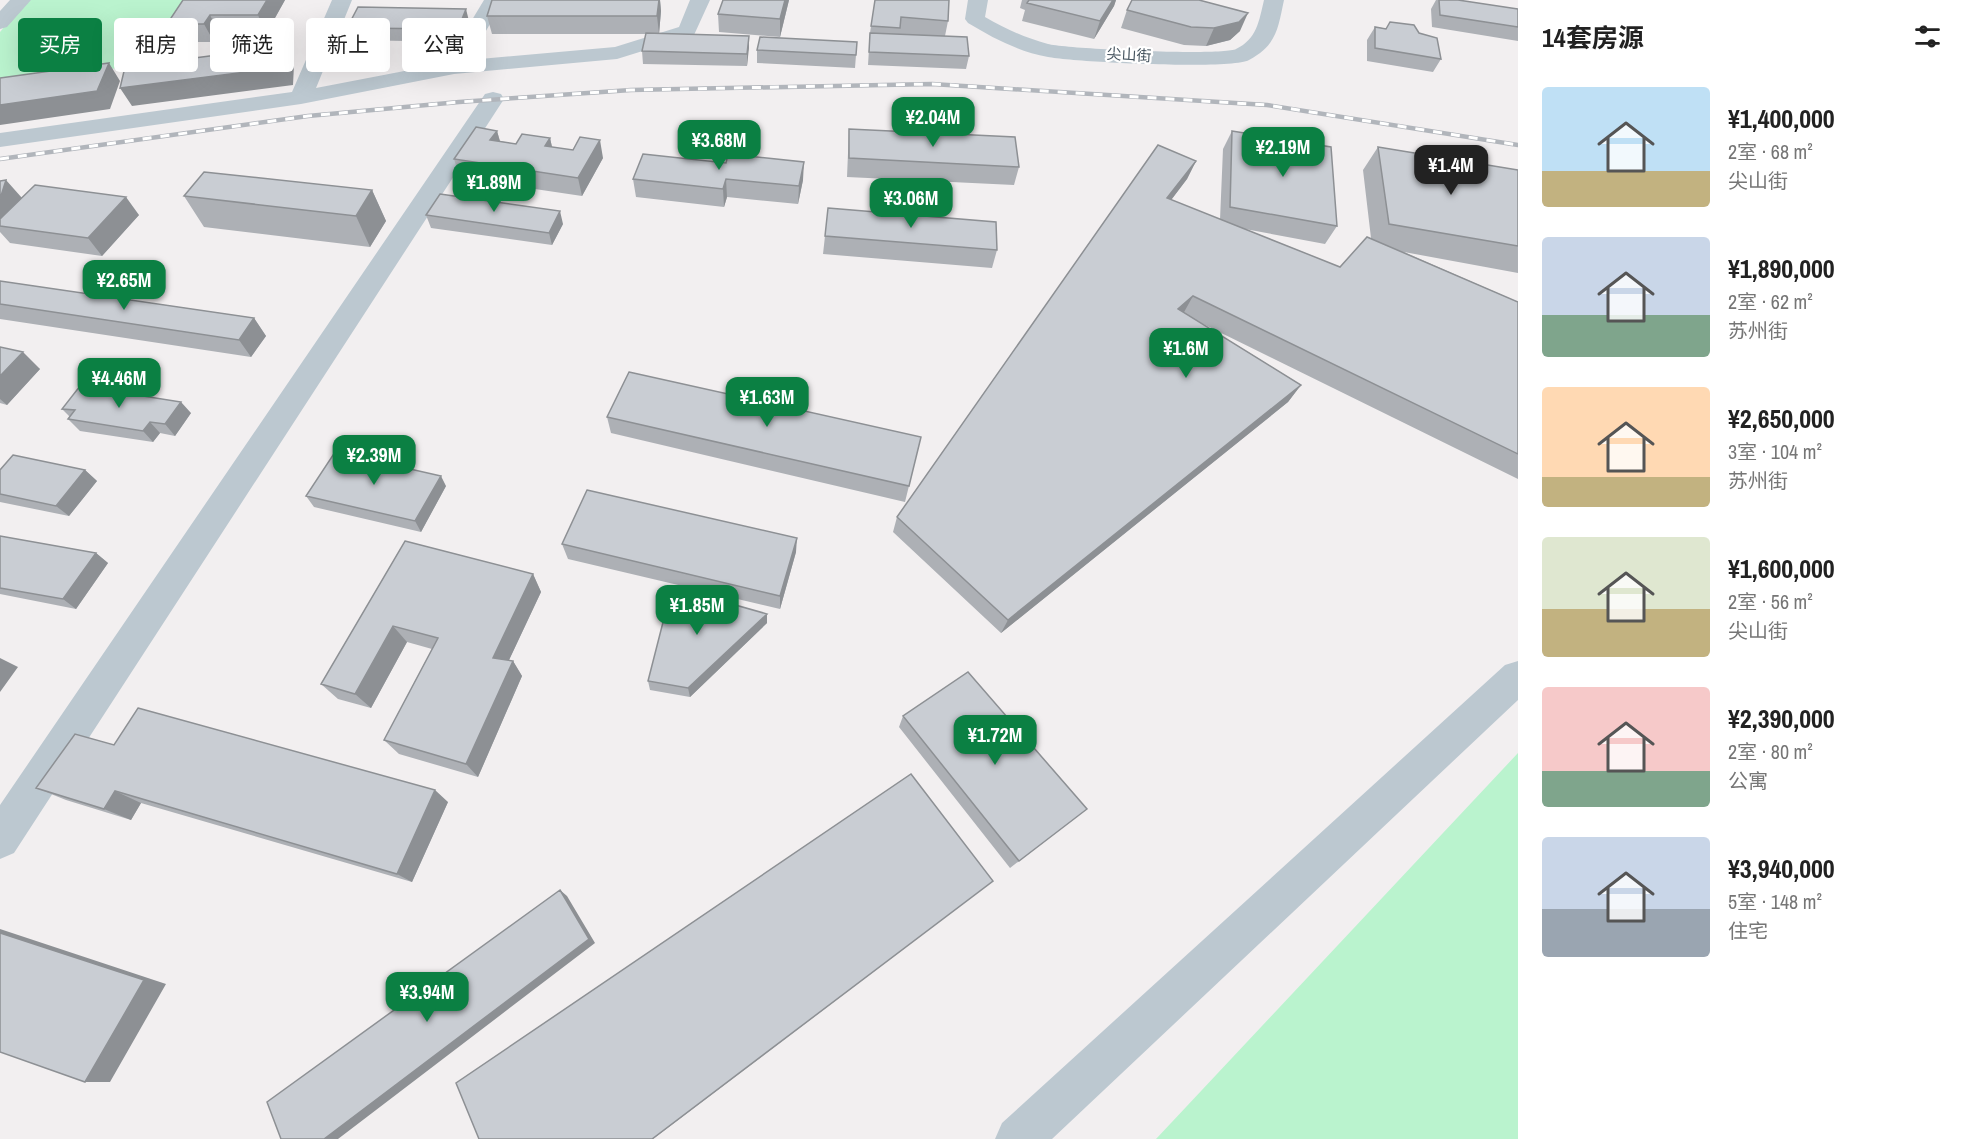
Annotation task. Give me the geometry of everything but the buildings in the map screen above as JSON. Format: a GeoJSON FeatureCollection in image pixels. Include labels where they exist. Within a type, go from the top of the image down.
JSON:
{"type":"FeatureCollection","features":[{"type":"Feature","properties":{"kind":"street"},"geometry":{"type":"LineString","coordinates":[[0,23],[21,0]]}},
{"type":"Feature","properties":{"kind":"street"},"geometry":{"type":"LineString","coordinates":[[301,98],[342,0]]}},
{"type":"Feature","properties":{"kind":"street"},"geometry":{"type":"LineString","coordinates":[[483,18],[494,0]]}},
{"type":"Feature","properties":{"kind":"street"},"geometry":{"type":"LineString","coordinates":[[486,65],[617,54],[647,46],[687,31],[700,0]]}},
{"type":"Feature","properties":{"kind":"street","name":"尖山街"},"geometry":{"type":"LineString","coordinates":[[978,0],[975,19],[1005,37],[1049,51],[1198,59],[1240,56],[1266,36],[1274,0]]}},
{"type":"Feature","properties":{"kind":"street"},"geometry":{"type":"LineString","coordinates":[[0,140],[301,98],[434,72]]}},
{"type":"Feature","properties":{"kind":"street"},"geometry":{"type":"LineString","coordinates":[[0,838],[493,99]]}},
{"type":"Feature","properties":{"kind":"street"},"geometry":{"type":"LineString","coordinates":[[1018,1139],[1518,677]]}},
{"type":"Feature","properties":{"kind":"green space"},"geometry":{"type":"Polygon","coordinates":[[[27,0],[200,0],[189,18],[114,18],[114,69],[102,70],[102,18],[18,18],[18,72],[88,72],[0,84],[0,32],[27,0]]]}},
{"type":"Feature","properties":{"kind":"green space"},"geometry":{"type":"Polygon","coordinates":[[[1518,753],[1518,1139],[1156,1139],[1518,753]]]}},
{"type":"Feature","properties":{"kind":"railway"},"geometry":{"type":"LineString","coordinates":[[0,159],[308,116],[459,102],[631,90],[932,84],[1267,105],[1518,145]]}}]}
